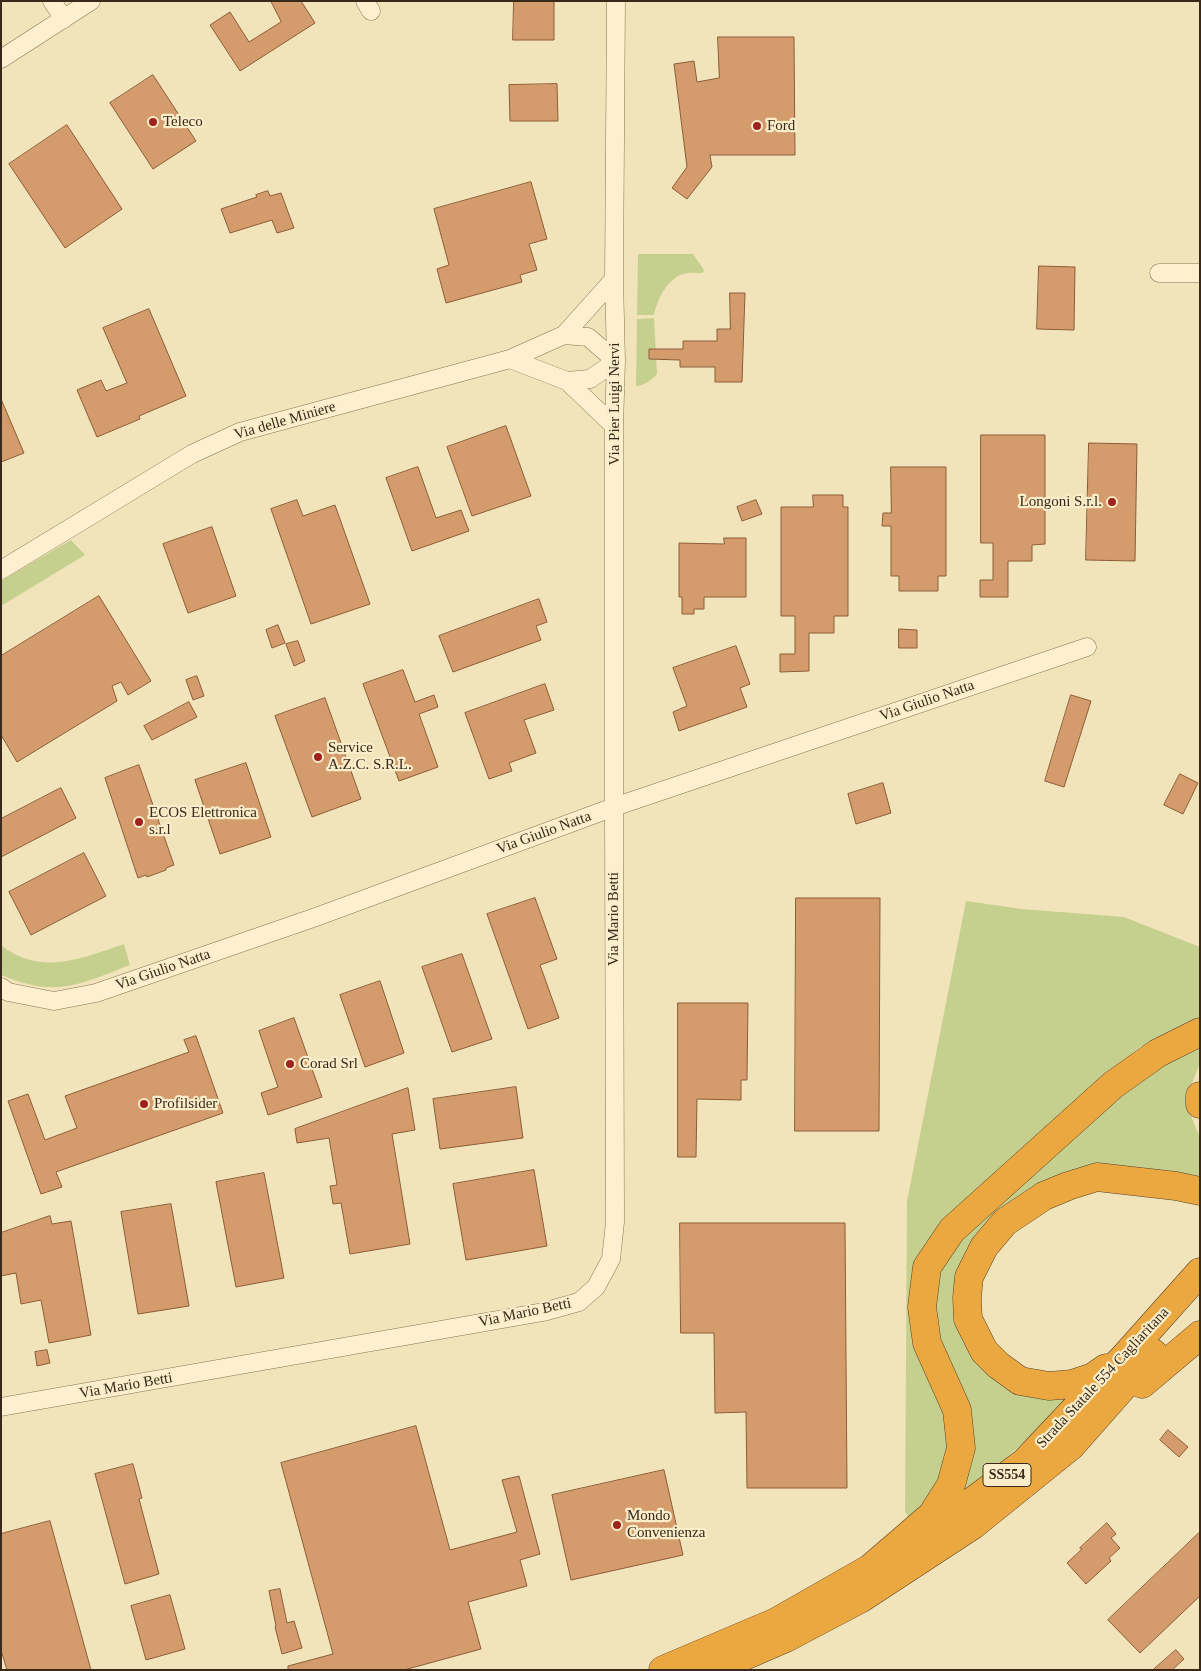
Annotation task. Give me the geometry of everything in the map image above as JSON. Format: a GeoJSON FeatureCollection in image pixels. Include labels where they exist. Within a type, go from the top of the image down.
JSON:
{"type":"FeatureCollection","features":[{"type":"Feature","properties":{"kind":"highway"},"geometry":{"type":"LineString","coordinates":[[867,1571],[932,1515],[951,1485],[961,1448],[957,1410],[927,1343],[922,1307],[927,1267],[952,1230],[1113,1085],[1158,1053],[1200,1032]]}},
{"type":"Feature","properties":{"kind":"highway"},"geometry":{"type":"LineString","coordinates":[[1200,1096],[1200,1104]]}},
{"type":"Feature","properties":{"kind":"highway"},"geometry":{"type":"LineString","coordinates":[[1126,1355],[1093,1376],[1072,1384],[1049,1386],[1020,1381],[998,1365],[984,1350],[968,1318],[969,1277],[984,1247],[1005,1222],[1044,1196],[1068,1186],[1097,1177],[1176,1186],[1200,1191]]}},
{"type":"Feature","properties":{"kind":"highway","name":"Strada Statale 554 Cagliaritana"},"geometry":{"type":"LineString","coordinates":[[663,1670],[776,1622],[867,1571],[954,1515],[1024,1463],[1126,1355],[1200,1272]]}},
{"type":"Feature","properties":{"kind":"highway","name":"Strada Statale 554 Cagliaritana"},"geometry":{"type":"LineString","coordinates":[[712,1670],[786,1638],[860,1599],[973,1525],[1071,1446],[1200,1299]]}},
{"type":"Feature","properties":{"kind":"highway"},"geometry":{"type":"LineString","coordinates":[[1071,1446],[1200,1335]]}},
{"type":"Feature","properties":{"kind":"street"},"geometry":{"type":"LineString","coordinates":[[52,1],[64,18]]}},
{"type":"Feature","properties":{"kind":"street"},"geometry":{"type":"LineString","coordinates":[[1,59],[91,1]]}},
{"type":"Feature","properties":{"kind":"street","name":"Via Pier Luigi Nervi"},"geometry":{"type":"LineString","coordinates":[[614,807],[616,1]]}},
{"type":"Feature","properties":{"kind":"street"},"geometry":{"type":"LineString","coordinates":[[1159,273],[1200,273]]}},
{"type":"Feature","properties":{"kind":"street","name":"Via delle Miniere"},"geometry":{"type":"LineString","coordinates":[[1,570],[192,454],[240,432],[510,359],[564,335],[614,279]]}},
{"type":"Feature","properties":{"kind":"street","name":"Via delle Miniere"},"geometry":{"type":"LineString","coordinates":[[564,335],[588,336],[616,361]]}},
{"type":"Feature","properties":{"kind":"street"},"geometry":{"type":"LineString","coordinates":[[510,359],[567,381],[614,426]]}},
{"type":"Feature","properties":{"kind":"street"},"geometry":{"type":"LineString","coordinates":[[567,381],[590,378],[616,361]]}},
{"type":"Feature","properties":{"kind":"street","name":"Via Giulio Natta"},"geometry":{"type":"LineString","coordinates":[[1,987],[8,992],[54,1001],[96,993],[326,913],[614,807],[1087,647]]}},
{"type":"Feature","properties":{"kind":"street","name":"Via Mario Betti"},"geometry":{"type":"LineString","coordinates":[[1,1407],[543,1312],[579,1302],[596,1287],[612,1259],[615,1222],[614,807]]}},
{"type":"Feature","properties":{"kind":"green space"},"geometry":{"type":"Polygon","coordinates":[[[638,254],[693,254],[704,270],[703,273],[683,274],[672,280],[660,297],[654,315],[637,315],[638,254]]]}},
{"type":"Feature","properties":{"kind":"green space"},"geometry":{"type":"Polygon","coordinates":[[[654,318],[657,374],[648,382],[636,386],[637,319],[654,318]]]}},
{"type":"Feature","properties":{"kind":"green space"},"geometry":{"type":"Polygon","coordinates":[[[71,540],[85,555],[1,606],[1,581],[71,540]]]}},
{"type":"Feature","properties":{"kind":"green space"},"geometry":{"type":"Polygon","coordinates":[[[966,901],[1022,909],[1124,917],[1200,947],[1200,1024],[1140,1047],[996,1171],[928,1246],[949,1430],[946,1465],[930,1501],[912,1522],[905,1512],[907,1201],[966,901]]]}},
{"type":"Feature","properties":{"kind":"green space"},"geometry":{"type":"Polygon","coordinates":[[[124,944],[130,965],[81,983],[67,986],[37,986],[1,975],[1,945],[16,955],[31,960],[62,962],[93,955],[124,944]]]}},
{"type":"Feature","properties":{"kind":"green space"},"geometry":{"type":"Polygon","coordinates":[[[1200,1041],[1200,1063],[1190,1089],[1192,1118],[1200,1138],[1200,1181],[1070,1174],[966,1262],[988,1369],[1076,1394],[955,1505],[946,1359],[931,1316],[931,1290],[960,1230],[1122,1087],[1200,1041]]]}},
{"type":"Feature","properties":{"kind":"building"},"geometry":{"type":"Polygon","coordinates":[[[271,1],[301,1],[315,23],[240,71],[210,25],[230,12],[249,42],[281,22],[271,1]]]}},
{"type":"Feature","properties":{"kind":"building"},"geometry":{"type":"Polygon","coordinates":[[[514,1],[554,1],[554,40],[513,40],[514,1]]]}},
{"type":"Feature","properties":{"kind":"building","name":"Ford"},"geometry":{"type":"Polygon","coordinates":[[[718,37],[794,37],[795,155],[710,155],[712,167],[687,199],[672,188],[687,167],[674,64],[694,61],[697,82],[719,78],[718,37]]]}},
{"type":"Feature","properties":{"kind":"building","name":"Teleco"},"geometry":{"type":"Polygon","coordinates":[[[153,75],[196,141],[153,169],[110,103],[153,75]]]}},
{"type":"Feature","properties":{"kind":"building"},"geometry":{"type":"Polygon","coordinates":[[[557,84],[558,121],[510,121],[509,85],[557,84]]]}},
{"type":"Feature","properties":{"kind":"building"},"geometry":{"type":"Polygon","coordinates":[[[67,125],[122,209],[65,248],[9,164],[67,125]]]}},
{"type":"Feature","properties":{"kind":"building"},"geometry":{"type":"Polygon","coordinates":[[[531,182],[547,239],[529,244],[537,270],[520,275],[522,282],[446,303],[437,269],[449,265],[434,209],[531,182]]]}},
{"type":"Feature","properties":{"kind":"building"},"geometry":{"type":"Polygon","coordinates":[[[268,191],[270,196],[281,193],[294,228],[277,233],[272,220],[230,233],[221,209],[257,197],[256,195],[268,191]]]}},
{"type":"Feature","properties":{"kind":"building"},"geometry":{"type":"Polygon","coordinates":[[[1039,266],[1075,267],[1074,330],[1037,329],[1039,266]]]}},
{"type":"Feature","properties":{"kind":"building"},"geometry":{"type":"Polygon","coordinates":[[[730,293],[745,293],[742,382],[715,382],[715,367],[680,367],[680,360],[649,359],[649,349],[683,349],[683,341],[717,341],[717,329],[730,329],[730,293]]]}},
{"type":"Feature","properties":{"kind":"building"},"geometry":{"type":"Polygon","coordinates":[[[149,309],[186,396],[139,416],[140,419],[97,437],[77,390],[101,380],[106,391],[127,383],[103,328],[149,309]]]}},
{"type":"Feature","properties":{"kind":"building"},"geometry":{"type":"Polygon","coordinates":[[[1,399],[24,453],[1,462],[1,399]]]}},
{"type":"Feature","properties":{"kind":"building"},"geometry":{"type":"Polygon","coordinates":[[[506,426],[531,496],[472,516],[447,447],[506,426]]]}},
{"type":"Feature","properties":{"kind":"building"},"geometry":{"type":"Polygon","coordinates":[[[981,435],[1045,435],[1045,544],[1032,545],[1032,561],[1008,561],[1008,597],[980,597],[980,580],[993,580],[993,543],[981,543],[981,435]]]}},
{"type":"Feature","properties":{"kind":"building","name":"Longoni S.r.l."},"geometry":{"type":"Polygon","coordinates":[[[1089,443],[1137,444],[1135,561],[1086,560],[1089,443]]]}},
{"type":"Feature","properties":{"kind":"building"},"geometry":{"type":"Polygon","coordinates":[[[418,467],[436,518],[461,510],[469,531],[412,551],[386,478],[418,467]]]}},
{"type":"Feature","properties":{"kind":"building"},"geometry":{"type":"Polygon","coordinates":[[[891,467],[946,467],[946,576],[938,576],[938,591],[899,591],[899,576],[891,576],[891,526],[882,526],[883,513],[891,513],[891,467]]]}},
{"type":"Feature","properties":{"kind":"building"},"geometry":{"type":"Polygon","coordinates":[[[813,495],[843,495],[843,507],[848,507],[848,616],[834,616],[834,633],[809,633],[809,671],[780,672],[780,654],[795,654],[795,616],[781,616],[781,507],[813,507],[813,495]]]}},
{"type":"Feature","properties":{"kind":"building"},"geometry":{"type":"Polygon","coordinates":[[[297,500],[303,516],[335,505],[370,604],[311,624],[271,509],[297,500]]]}},
{"type":"Feature","properties":{"kind":"building"},"geometry":{"type":"Polygon","coordinates":[[[756,500],[762,514],[742,521],[737,507],[756,500]]]}},
{"type":"Feature","properties":{"kind":"building"},"geometry":{"type":"Polygon","coordinates":[[[212,527],[236,596],[188,613],[163,544],[212,527]]]}},
{"type":"Feature","properties":{"kind":"building"},"geometry":{"type":"Polygon","coordinates":[[[724,538],[746,538],[746,597],[704,597],[704,609],[694,609],[694,614],[682,614],[682,597],[679,597],[679,543],[724,544],[724,538]]]}},
{"type":"Feature","properties":{"kind":"building"},"geometry":{"type":"Polygon","coordinates":[[[99,596],[151,681],[128,695],[121,682],[112,686],[117,701],[17,762],[1,735],[1,656],[99,596]]]}},
{"type":"Feature","properties":{"kind":"building"},"geometry":{"type":"Polygon","coordinates":[[[539,599],[547,622],[536,626],[541,640],[453,672],[439,636],[539,599]]]}},
{"type":"Feature","properties":{"kind":"building"},"geometry":{"type":"Polygon","coordinates":[[[278,625],[285,643],[272,648],[266,630],[278,625]]]}},
{"type":"Feature","properties":{"kind":"building"},"geometry":{"type":"Polygon","coordinates":[[[899,629],[917,630],[917,648],[899,648],[899,629]]]}},
{"type":"Feature","properties":{"kind":"building"},"geometry":{"type":"Polygon","coordinates":[[[298,641],[305,661],[294,666],[286,644],[298,641]]]}},
{"type":"Feature","properties":{"kind":"building"},"geometry":{"type":"Polygon","coordinates":[[[736,646],[750,684],[740,688],[747,707],[679,731],[673,712],[687,706],[673,668],[736,646]]]}},
{"type":"Feature","properties":{"kind":"building"},"geometry":{"type":"Polygon","coordinates":[[[403,670],[415,702],[434,695],[438,707],[419,714],[438,767],[399,781],[363,684],[403,670]]]}},
{"type":"Feature","properties":{"kind":"building"},"geometry":{"type":"Polygon","coordinates":[[[197,676],[204,696],[193,700],[186,680],[197,676]]]}},
{"type":"Feature","properties":{"kind":"building"},"geometry":{"type":"Polygon","coordinates":[[[545,684],[554,710],[524,720],[536,753],[509,763],[512,771],[489,779],[465,713],[545,684]]]}},
{"type":"Feature","properties":{"kind":"building"},"geometry":{"type":"Polygon","coordinates":[[[1071,695],[1091,701],[1064,787],[1045,781],[1071,695]]]}},
{"type":"Feature","properties":{"kind":"building","name":"Service A.Z.C. S.R.L."},"geometry":{"type":"Polygon","coordinates":[[[325,698],[361,799],[312,817],[275,716],[325,698]]]}},
{"type":"Feature","properties":{"kind":"building"},"geometry":{"type":"Polygon","coordinates":[[[189,702],[197,717],[152,740],[144,726],[189,702]]]}},
{"type":"Feature","properties":{"kind":"building"},"geometry":{"type":"Polygon","coordinates":[[[246,763],[271,837],[220,854],[195,780],[246,763]]]}},
{"type":"Feature","properties":{"kind":"building","name":"ECOS Elettronica s.r.l"},"geometry":{"type":"Polygon","coordinates":[[[139,765],[174,865],[147,877],[146,875],[138,878],[105,778],[139,765]]]}},
{"type":"Feature","properties":{"kind":"building"},"geometry":{"type":"Polygon","coordinates":[[[1180,774],[1198,783],[1183,814],[1164,805],[1180,774]]]}},
{"type":"Feature","properties":{"kind":"building"},"geometry":{"type":"Polygon","coordinates":[[[883,783],[891,813],[856,824],[848,794],[883,783]]]}},
{"type":"Feature","properties":{"kind":"building"},"geometry":{"type":"Polygon","coordinates":[[[61,788],[76,818],[1,857],[1,819],[61,788]]]}},
{"type":"Feature","properties":{"kind":"building"},"geometry":{"type":"Polygon","coordinates":[[[84,853],[106,896],[31,935],[9,892],[84,853]]]}},
{"type":"Feature","properties":{"kind":"building"},"geometry":{"type":"Polygon","coordinates":[[[535,898],[557,959],[540,965],[559,1018],[528,1029],[487,914],[535,898]]]}},
{"type":"Feature","properties":{"kind":"building"},"geometry":{"type":"Polygon","coordinates":[[[796,898],[880,898],[879,1131],[795,1131],[796,898]]]}},
{"type":"Feature","properties":{"kind":"building"},"geometry":{"type":"Polygon","coordinates":[[[462,954],[492,1039],[452,1052],[422,967],[462,954]]]}},
{"type":"Feature","properties":{"kind":"building"},"geometry":{"type":"Polygon","coordinates":[[[380,981],[404,1053],[365,1067],[340,995],[380,981]]]}},
{"type":"Feature","properties":{"kind":"building"},"geometry":{"type":"Polygon","coordinates":[[[678,1003],[748,1003],[747,1080],[741,1080],[741,1100],[697,1099],[696,1157],[678,1157],[678,1003]]]}},
{"type":"Feature","properties":{"kind":"building","name":"Corad Srl"},"geometry":{"type":"Polygon","coordinates":[[[294,1018],[322,1097],[268,1115],[261,1093],[278,1087],[259,1031],[294,1018]]]}},
{"type":"Feature","properties":{"kind":"building","name":"Profilsider"},"geometry":{"type":"Polygon","coordinates":[[[196,1036],[223,1113],[56,1172],[62,1187],[41,1194],[8,1101],[28,1094],[45,1140],[77,1128],[65,1096],[189,1052],[184,1040],[196,1036]]]}},
{"type":"Feature","properties":{"kind":"building"},"geometry":{"type":"Polygon","coordinates":[[[516,1087],[523,1138],[440,1149],[433,1099],[516,1087]]]}},
{"type":"Feature","properties":{"kind":"building"},"geometry":{"type":"Polygon","coordinates":[[[408,1088],[415,1130],[392,1134],[410,1244],[350,1254],[341,1203],[333,1204],[330,1186],[337,1185],[329,1138],[297,1143],[295,1129],[408,1088]]]}},
{"type":"Feature","properties":{"kind":"building"},"geometry":{"type":"Polygon","coordinates":[[[534,1170],[547,1246],[466,1260],[453,1184],[534,1170]]]}},
{"type":"Feature","properties":{"kind":"building"},"geometry":{"type":"Polygon","coordinates":[[[264,1173],[284,1278],[236,1287],[216,1182],[264,1173]]]}},
{"type":"Feature","properties":{"kind":"building"},"geometry":{"type":"Polygon","coordinates":[[[171,1204],[189,1306],[138,1314],[121,1212],[171,1204]]]}},
{"type":"Feature","properties":{"kind":"building"},"geometry":{"type":"Polygon","coordinates":[[[50,1216],[52,1224],[71,1221],[91,1335],[49,1343],[41,1300],[21,1304],[16,1273],[1,1276],[1,1233],[50,1216]]]}},
{"type":"Feature","properties":{"kind":"building"},"geometry":{"type":"Polygon","coordinates":[[[680,1223],[845,1223],[847,1488],[747,1488],[746,1412],[715,1413],[714,1333],[681,1333],[680,1223]]]}},
{"type":"Feature","properties":{"kind":"building"},"geometry":{"type":"Polygon","coordinates":[[[47,1350],[50,1363],[37,1366],[35,1352],[47,1350]]]}},
{"type":"Feature","properties":{"kind":"building"},"geometry":{"type":"Polygon","coordinates":[[[416,1426],[450,1550],[517,1532],[502,1480],[519,1476],[540,1554],[520,1560],[527,1586],[468,1602],[481,1649],[404,1670],[288,1670],[288,1666],[333,1654],[281,1463],[416,1426]]]}},
{"type":"Feature","properties":{"kind":"building"},"geometry":{"type":"Polygon","coordinates":[[[1168,1430],[1188,1447],[1179,1457],[1160,1440],[1168,1430]]]}},
{"type":"Feature","properties":{"kind":"building"},"geometry":{"type":"Polygon","coordinates":[[[133,1464],[142,1498],[139,1499],[159,1574],[125,1584],[95,1474],[133,1464]]]}},
{"type":"Feature","properties":{"kind":"building","name":"Mondo Convenienza"},"geometry":{"type":"Polygon","coordinates":[[[664,1470],[683,1555],[571,1580],[552,1495],[664,1470]]]}},
{"type":"Feature","properties":{"kind":"building"},"geometry":{"type":"Polygon","coordinates":[[[50,1521],[91,1670],[7,1670],[1,1650],[1,1534],[50,1521]]]}},
{"type":"Feature","properties":{"kind":"building"},"geometry":{"type":"Polygon","coordinates":[[[1107,1523],[1116,1534],[1111,1538],[1120,1548],[1109,1558],[1111,1561],[1086,1584],[1067,1563],[1107,1523]]]}},
{"type":"Feature","properties":{"kind":"building"},"geometry":{"type":"Polygon","coordinates":[[[1200,1532],[1200,1596],[1140,1653],[1108,1620],[1200,1532]]]}},
{"type":"Feature","properties":{"kind":"building"},"geometry":{"type":"Polygon","coordinates":[[[280,1589],[287,1623],[294,1621],[302,1648],[282,1654],[269,1591],[280,1589]]]}},
{"type":"Feature","properties":{"kind":"building"},"geometry":{"type":"Polygon","coordinates":[[[170,1595],[185,1649],[146,1660],[131,1606],[170,1595]]]}},
{"type":"Feature","properties":{"kind":"building"},"geometry":{"type":"Polygon","coordinates":[[[1176,1650],[1184,1659],[1172,1670],[1153,1670],[1176,1650]]]}},
{"type":"Feature","properties":{"kind":"place","name":"Teleco"},"geometry":{"type":"Point","coordinates":[153,122]}},
{"type":"Feature","properties":{"kind":"place","name":"Ford"},"geometry":{"type":"Point","coordinates":[757,126]}},
{"type":"Feature","properties":{"kind":"place","name":"Longoni S.r.l."},"geometry":{"type":"Point","coordinates":[1112,502]}},
{"type":"Feature","properties":{"kind":"place","name":"Service A.Z.C. S.R.L."},"geometry":{"type":"Point","coordinates":[318,757]}},
{"type":"Feature","properties":{"kind":"place","name":"ECOS Elettronica s.r.l"},"geometry":{"type":"Point","coordinates":[139,822]}},
{"type":"Feature","properties":{"kind":"place","name":"Corad Srl"},"geometry":{"type":"Point","coordinates":[290,1064]}},
{"type":"Feature","properties":{"kind":"place","name":"Profilsider"},"geometry":{"type":"Point","coordinates":[144,1104]}},
{"type":"Feature","properties":{"kind":"place","name":"Mondo Convenienza"},"geometry":{"type":"Point","coordinates":[617,1525]}}]}
